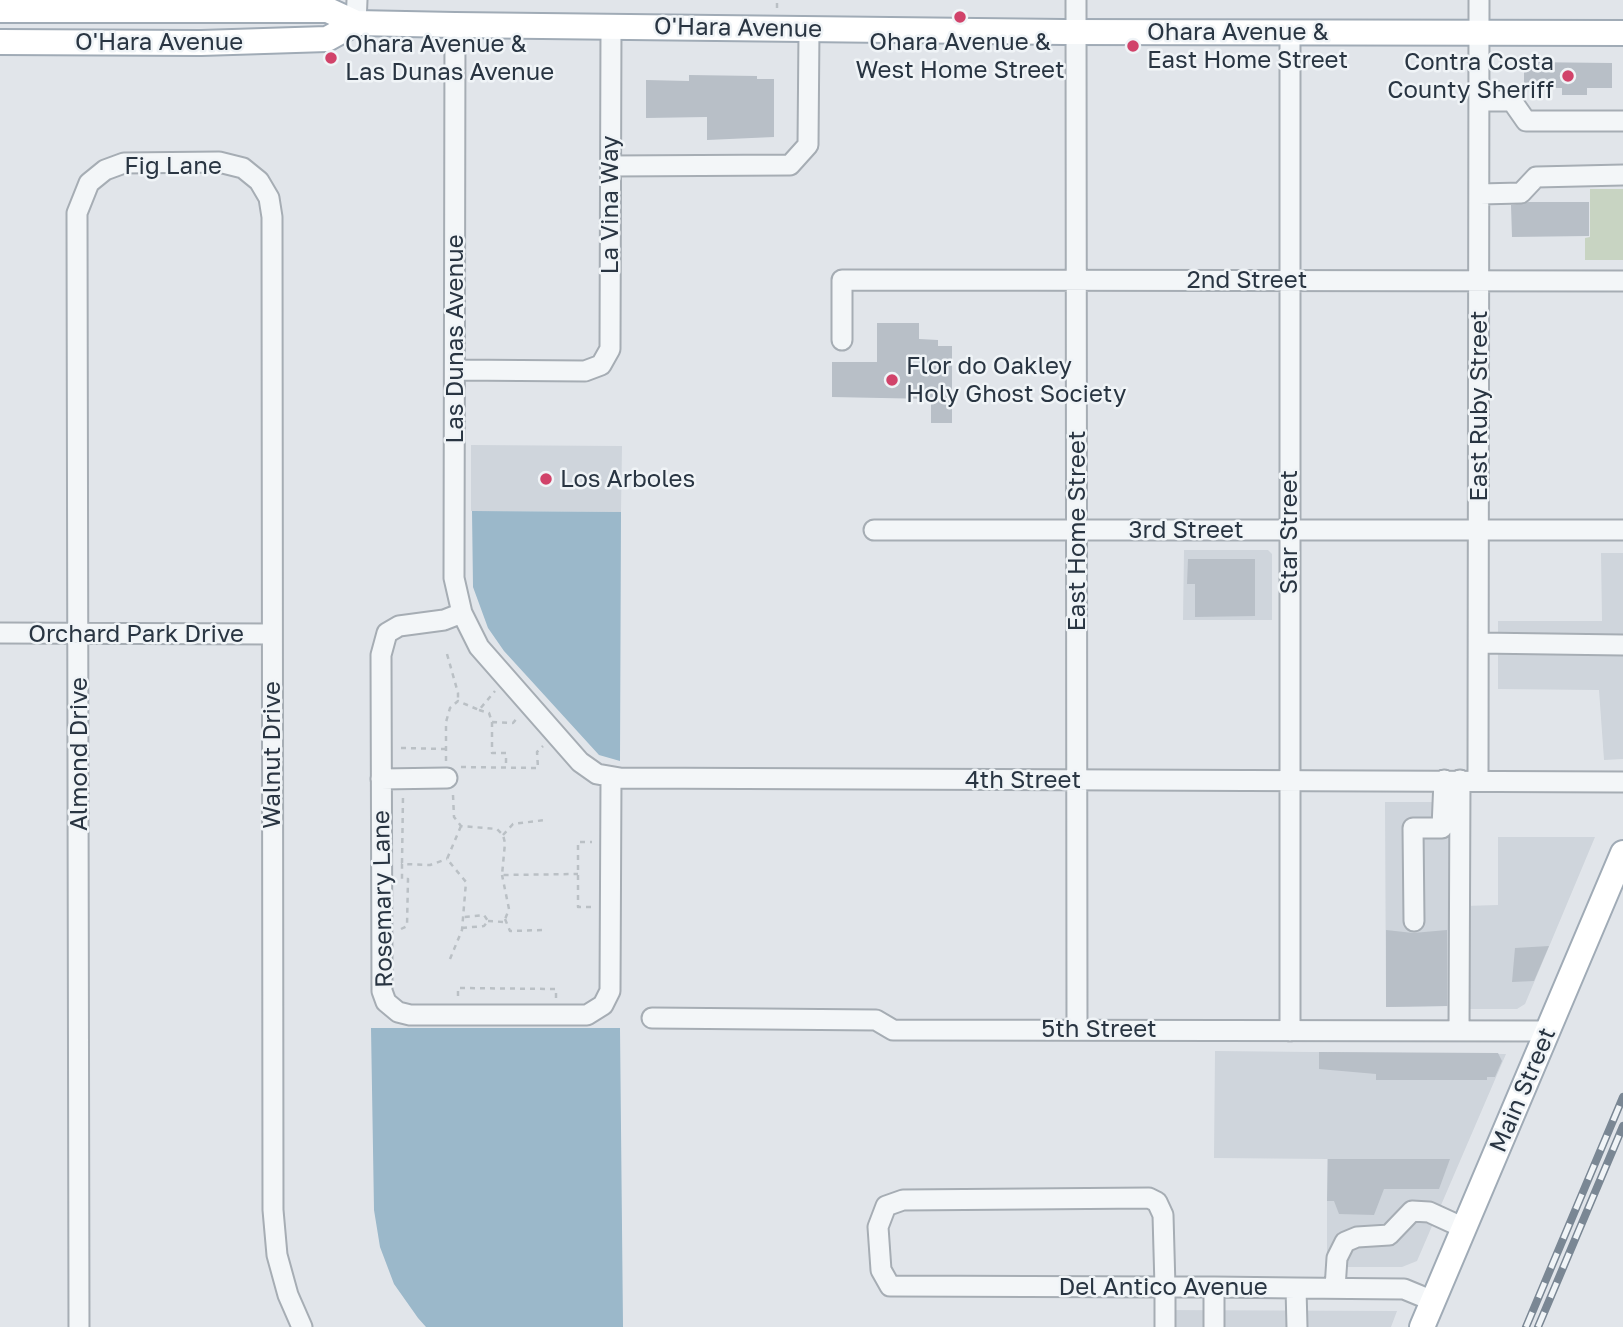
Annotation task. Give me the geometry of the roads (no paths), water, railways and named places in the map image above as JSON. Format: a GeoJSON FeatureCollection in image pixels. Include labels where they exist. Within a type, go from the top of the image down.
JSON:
{"type":"FeatureCollection","features":[{"type":"Feature","properties":{"kind":"main road","name":"O'Hara Avenue"},"geometry":{"type":"LineString","coordinates":[[0,10],[189,5],[357,11],[455,25],[1078,32],[1623,33]]}},
{"type":"Feature","properties":{"kind":"main road","name":"O'Hara Avenue"},"geometry":{"type":"LineString","coordinates":[[0,42],[201,43],[327,39],[357,11]]}},
{"type":"Feature","properties":{"kind":"main road","name":"Main Street"},"geometry":{"type":"LineString","coordinates":[[1422,1327],[1548,1031],[1615,894],[1623,853]]}},
{"type":"Feature","properties":{"kind":"street","name":"East Home Street"},"geometry":{"type":"LineString","coordinates":[[1076,0],[1077,1029]]}},
{"type":"Feature","properties":{"kind":"street","name":"East Ruby Street"},"geometry":{"type":"LineString","coordinates":[[1461,780],[1479,643],[1479,0]]}},
{"type":"Feature","properties":{"kind":"street","name":"Las Dunas Avenue"},"geometry":{"type":"LineString","coordinates":[[455,25],[454,578],[462,613],[478,648]]}},
{"type":"Feature","properties":{"kind":"street","name":"La Vina Way"},"geometry":{"type":"LineString","coordinates":[[455,370],[585,372],[601,365],[610,349],[611,25]]}},
{"type":"Feature","properties":{"kind":"street"},"geometry":{"type":"LineString","coordinates":[[611,166],[790,165],[808,145],[809,30]]}},
{"type":"Feature","properties":{"kind":"street","name":"Star Street"},"geometry":{"type":"LineString","coordinates":[[1290,32],[1290,1031]]}},
{"type":"Feature","properties":{"kind":"street"},"geometry":{"type":"LineString","coordinates":[[1480,101],[1512,100],[1526,121],[1623,121]]}},
{"type":"Feature","properties":{"kind":"street","name":"Fig Lane"},"geometry":{"type":"LineString","coordinates":[[89,183],[105,170],[124,163],[219,162],[243,169],[259,181]]}},
{"type":"Feature","properties":{"kind":"street"},"geometry":{"type":"LineString","coordinates":[[1480,194],[1521,193],[1536,177],[1623,175]]}},
{"type":"Feature","properties":{"kind":"street","name":"Walnut Drive"},"geometry":{"type":"LineString","coordinates":[[259,181],[269,198],[272,217],[272,1210],[277,1255],[288,1295],[302,1327]]}},
{"type":"Feature","properties":{"kind":"street","name":"Almond Drive"},"geometry":{"type":"LineString","coordinates":[[79,1327],[77,213],[89,183]]}},
{"type":"Feature","properties":{"kind":"street","name":"2nd Street"},"geometry":{"type":"LineString","coordinates":[[842,340],[842,280],[1623,281]]}},
{"type":"Feature","properties":{"kind":"street","name":"3rd Street"},"geometry":{"type":"LineString","coordinates":[[874,530],[1623,530]]}},
{"type":"Feature","properties":{"kind":"street","name":"Rosemary Lane"},"geometry":{"type":"LineString","coordinates":[[462,613],[444,620],[399,626],[387,633],[381,655],[382,991],[386,1002],[398,1012],[410,1015],[587,1015],[603,1005],[610,991],[611,778]]}},
{"type":"Feature","properties":{"kind":"street","name":"Orchard Park Drive"},"geometry":{"type":"LineString","coordinates":[[0,633],[272,634]]}},
{"type":"Feature","properties":{"kind":"street"},"geometry":{"type":"LineString","coordinates":[[1479,643],[1623,645]]}},
{"type":"Feature","properties":{"kind":"street","name":"4th Street"},"geometry":{"type":"LineString","coordinates":[[478,648],[580,762],[597,774],[611,778],[1623,782]]}},
{"type":"Feature","properties":{"kind":"street"},"geometry":{"type":"LineString","coordinates":[[381,779],[450,775]]}},
{"type":"Feature","properties":{"kind":"street"},"geometry":{"type":"LineString","coordinates":[[1414,921],[1413,828],[1442,828],[1461,780]]}},
{"type":"Feature","properties":{"kind":"street"},"geometry":{"type":"LineString","coordinates":[[1459,1030],[1461,780]]}},
{"type":"Feature","properties":{"kind":"street","name":"5th Street"},"geometry":{"type":"LineString","coordinates":[[652,1018],[876,1020],[893,1030],[1548,1031]]}},
{"type":"Feature","properties":{"kind":"street","name":"Del Antico Avenue"},"geometry":{"type":"LineString","coordinates":[[1165,1287],[1163,1215],[1157,1202],[1149,1198],[903,1200],[886,1206],[877,1227],[881,1270],[890,1286],[1404,1289],[1433,1301]]}},
{"type":"Feature","properties":{"kind":"street"},"geometry":{"type":"LineString","coordinates":[[1335,1288],[1337,1258],[1345,1242],[1357,1237],[1389,1236],[1412,1211],[1429,1212],[1464,1228]]}},
{"type":"Feature","properties":{"kind":"street"},"geometry":{"type":"LineString","coordinates":[[1165,1287],[1165,1327]]}},
{"type":"Feature","properties":{"kind":"street"},"geometry":{"type":"LineString","coordinates":[[1214,1287],[1214,1327]]}},
{"type":"Feature","properties":{"kind":"street"},"geometry":{"type":"LineString","coordinates":[[1296,1288],[1297,1327]]}},
{"type":"Feature","properties":{"kind":"water"},"geometry":{"type":"Polygon","coordinates":[[[472,511],[621,512],[620,761],[599,755],[504,651],[488,628],[473,587],[472,511]]]}},
{"type":"Feature","properties":{"kind":"water"},"geometry":{"type":"Polygon","coordinates":[[[371,1028],[620,1028],[623,1327],[426,1327],[418,1318],[394,1284],[380,1247],[374,1210],[371,1028]]]}},
{"type":"Feature","properties":{"kind":"railway"},"geometry":{"type":"LineString","coordinates":[[1526,1327],[1623,1097]]}},
{"type":"Feature","properties":{"kind":"railway"},"geometry":{"type":"LineString","coordinates":[[1538,1327],[1623,1126]]}},
{"type":"Feature","properties":{"kind":"place","name":"Ohara Avenue & West Home Street"},"geometry":{"type":"Point","coordinates":[960,17]}},
{"type":"Feature","properties":{"kind":"place","name":"Ohara Avenue & East Home Street"},"geometry":{"type":"Point","coordinates":[1133,46]}},
{"type":"Feature","properties":{"kind":"place","name":"Ohara Avenue & Las Dunas Avenue"},"geometry":{"type":"Point","coordinates":[331,58]}},
{"type":"Feature","properties":{"kind":"place","name":"Contra Costa County Sheriff"},"geometry":{"type":"Point","coordinates":[1568,76]}},
{"type":"Feature","properties":{"kind":"place","name":"Flor do Oakley Holy Ghost Society"},"geometry":{"type":"Point","coordinates":[892,380]}},
{"type":"Feature","properties":{"kind":"place","name":"Los Arboles"},"geometry":{"type":"Point","coordinates":[546,479]}}]}
